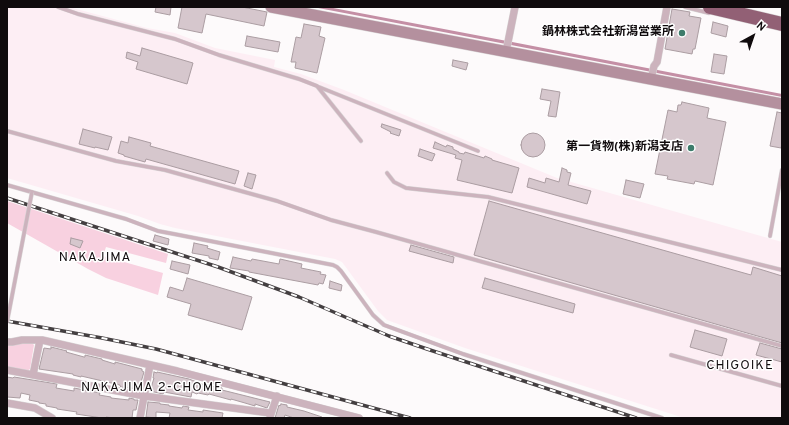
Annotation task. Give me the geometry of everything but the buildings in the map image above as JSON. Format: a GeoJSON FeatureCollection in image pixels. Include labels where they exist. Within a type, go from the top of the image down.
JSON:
{"type":"FeatureCollection","features":[{"type":"Feature","properties":{"kind":"highway"},"geometry":{"type":"LineString","coordinates":[[746,7],[782,15]]}},
{"type":"Feature","properties":{"kind":"highway"},"geometry":{"type":"LineString","coordinates":[[712,10],[782,24]]}},
{"type":"Feature","properties":{"kind":"street"},"geometry":{"type":"LineString","coordinates":[[271,7],[782,104]]}},
{"type":"Feature","properties":{"kind":"street"},"geometry":{"type":"LineString","coordinates":[[506,52],[515,7]]}},
{"type":"Feature","properties":{"kind":"street"},"geometry":{"type":"LineString","coordinates":[[651,79],[654,66],[657,62],[668,7]]}},
{"type":"Feature","properties":{"kind":"street"},"geometry":{"type":"LineString","coordinates":[[33,375],[40,340]]}},
{"type":"Feature","properties":{"kind":"street"},"geometry":{"type":"LineString","coordinates":[[7,342],[40,340],[177,371],[359,418]]}},
{"type":"Feature","properties":{"kind":"street"},"geometry":{"type":"LineString","coordinates":[[140,418],[150,365]]}},
{"type":"Feature","properties":{"kind":"street"},"geometry":{"type":"LineString","coordinates":[[7,370],[144,396],[270,416],[276,396]]}},
{"type":"Feature","properties":{"kind":"street"},"geometry":{"type":"LineString","coordinates":[[7,403],[35,408],[52,418]]}},
{"type":"Feature","properties":{"kind":"lane"},"geometry":{"type":"LineString","coordinates":[[58,7],[78,14],[175,40],[299,79],[478,151]]}},
{"type":"Feature","properties":{"kind":"lane"},"geometry":{"type":"LineString","coordinates":[[685,7],[712,10]]}},
{"type":"Feature","properties":{"kind":"lane"},"geometry":{"type":"LineString","coordinates":[[318,86],[361,141]]}},
{"type":"Feature","properties":{"kind":"lane"},"geometry":{"type":"LineString","coordinates":[[7,131],[116,161],[165,170],[277,201],[331,220],[782,346]]}},
{"type":"Feature","properties":{"kind":"lane"},"geometry":{"type":"LineString","coordinates":[[770,236],[782,170]]}},
{"type":"Feature","properties":{"kind":"lane"},"geometry":{"type":"LineString","coordinates":[[387,173],[394,182],[406,188],[488,197],[782,270]]}},
{"type":"Feature","properties":{"kind":"lane"},"geometry":{"type":"LineString","coordinates":[[7,185],[126,219],[158,231],[333,265],[341,271],[373,315],[384,326],[463,354],[662,418]]}},
{"type":"Feature","properties":{"kind":"lane"},"geometry":{"type":"LineString","coordinates":[[7,322],[32,192]]}},
{"type":"Feature","properties":{"kind":"lane"},"geometry":{"type":"LineString","coordinates":[[671,355],[782,386]]}},
{"type":"Feature","properties":{"kind":"shaded area"},"geometry":{"type":"Polygon","coordinates":[[[7,7],[69,7],[147,28],[175,33],[215,48],[275,60],[274,67],[301,74],[344,90],[557,178],[782,242],[782,418],[684,418],[465,348],[387,320],[378,311],[342,262],[335,259],[175,228],[7,178],[7,7]]]}},
{"type":"Feature","properties":{"kind":"shaded area"},"geometry":{"type":"Polygon","coordinates":[[[313,7],[328,7],[507,41],[782,94],[782,97],[313,7]]]}},
{"type":"Feature","properties":{"kind":"shaded area"},"geometry":{"type":"Polygon","coordinates":[[[7,201],[168,254],[166,263],[106,247],[103,256],[163,273],[158,295],[106,278],[7,223],[7,201]]]}},
{"type":"Feature","properties":{"kind":"shaded area"},"geometry":{"type":"Polygon","coordinates":[[[23,343],[34,345],[30,369],[27,371],[7,367],[7,344],[23,343]]]}},
{"type":"Feature","properties":{"kind":"railway"},"geometry":{"type":"LineString","coordinates":[[7,198],[218,267],[299,297],[389,336],[636,418]]}},
{"type":"Feature","properties":{"kind":"railway"},"geometry":{"type":"LineString","coordinates":[[7,321],[156,349],[410,418]]}},
{"type":"Feature","properties":{"kind":"place","name":"鍋林株式会社新潟営業所"},"geometry":{"type":"Point","coordinates":[682,33]}},
{"type":"Feature","properties":{"kind":"place","name":"第一貨物(株)新潟支店"},"geometry":{"type":"Point","coordinates":[691,148]}},
{"type":"Feature","properties":{"kind":"district","name":"NAKAJIMA"},"geometry":{"type":"Point","coordinates":[95,258]}},
{"type":"Feature","properties":{"kind":"district","name":"CHIGOIKE"},"geometry":{"type":"Point","coordinates":[740,366]}},
{"type":"Feature","properties":{"kind":"district","name":"NAKAJIMA 2-CHOME"},"geometry":{"type":"Point","coordinates":[152,388]}}]}
